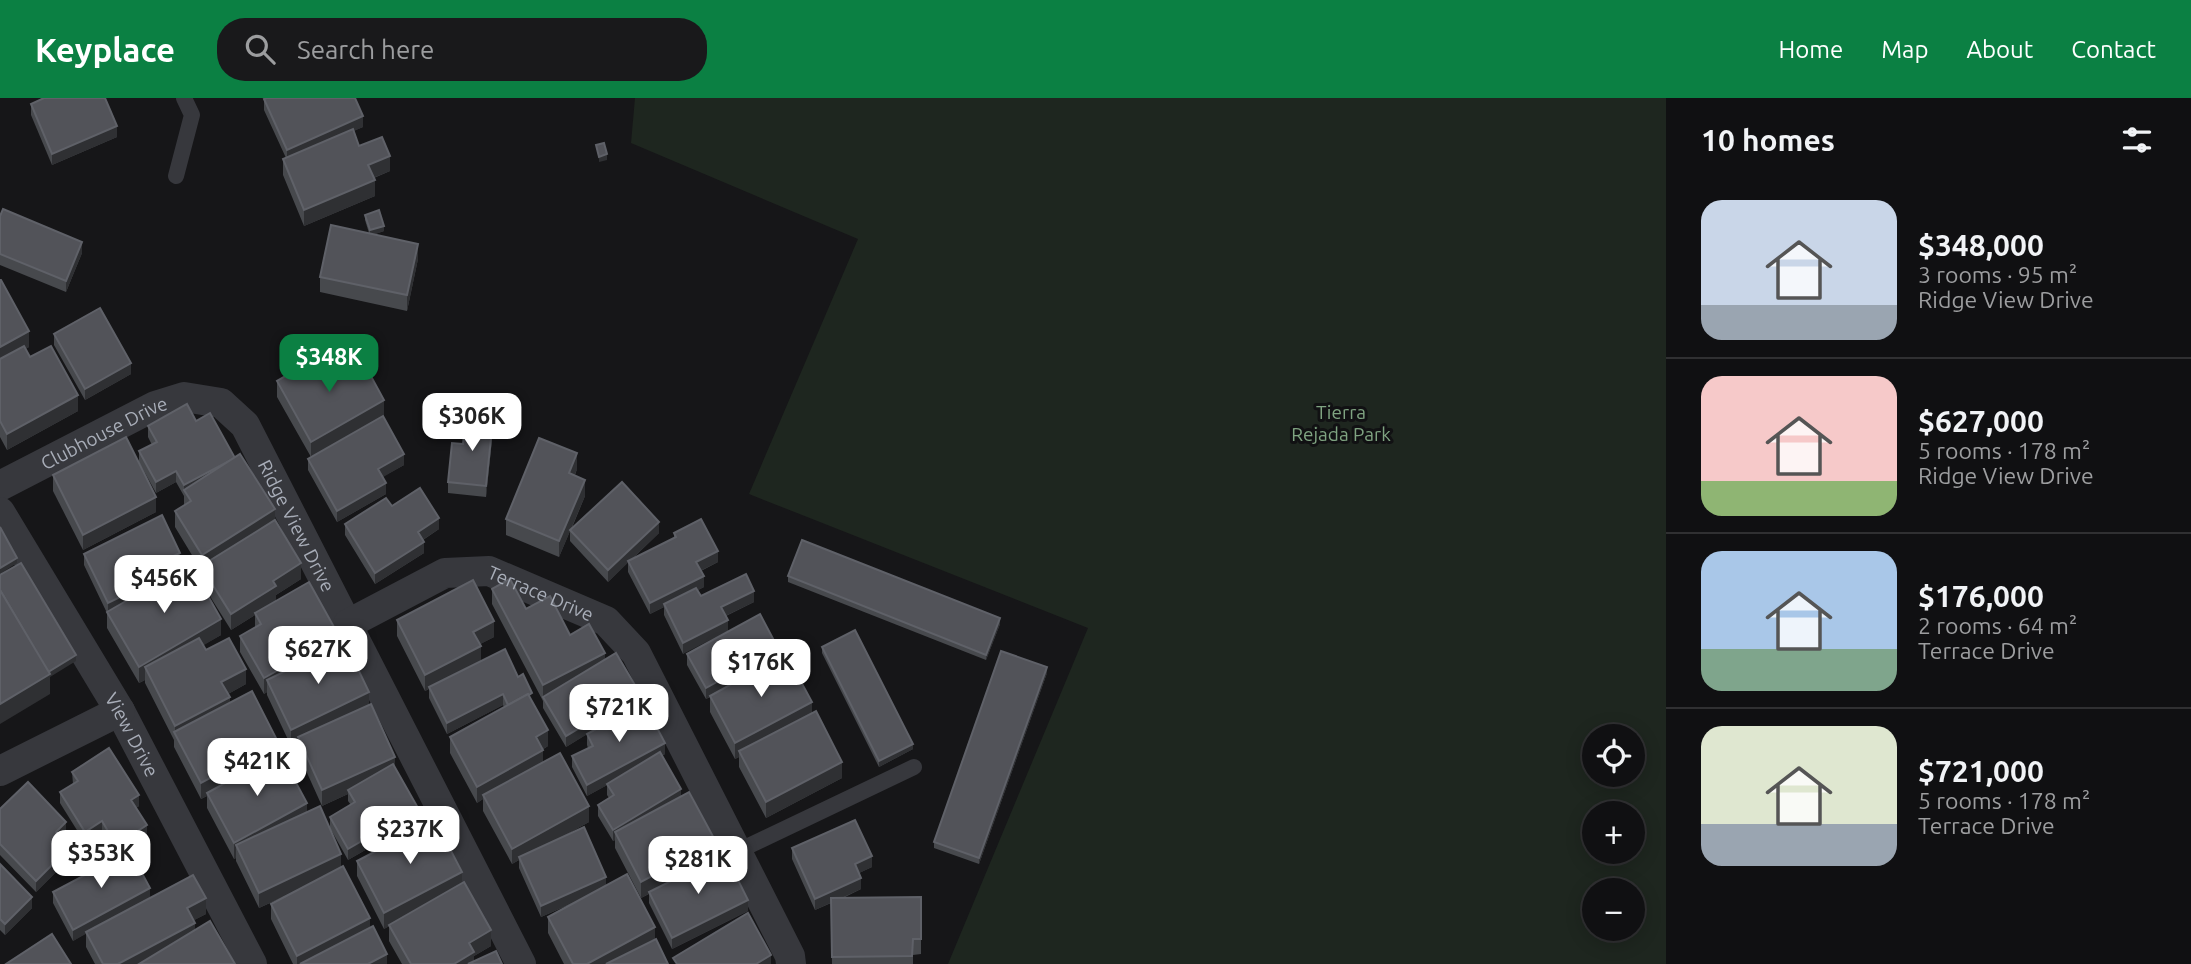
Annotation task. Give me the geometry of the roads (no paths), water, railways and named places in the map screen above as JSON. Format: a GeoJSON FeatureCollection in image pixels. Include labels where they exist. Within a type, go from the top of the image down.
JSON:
{"type":"FeatureCollection","features":[{"type":"Feature","properties":{"kind":"street","name":"Clubhouse Drive"},"geometry":{"type":"LineString","coordinates":[[0,486],[155,406],[184,397],[221,404],[245,425]]}},
{"type":"Feature","properties":{"kind":"street","name":"Ridge View Drive"},"geometry":{"type":"LineString","coordinates":[[245,425],[522,964]]}},
{"type":"Feature","properties":{"kind":"street","name":"View Drive"},"geometry":{"type":"LineString","coordinates":[[0,512],[120,711],[252,964]]}},
{"type":"Feature","properties":{"kind":"street","name":"Terrace Drive"},"geometry":{"type":"LineString","coordinates":[[348,624],[445,573],[488,571],[606,621],[636,653],[738,851],[790,956],[791,964]]}},
{"type":"Feature","properties":{"kind":"street"},"geometry":{"type":"LineString","coordinates":[[0,771],[120,711]]}},
{"type":"Feature","properties":{"kind":"lane"},"geometry":{"type":"LineString","coordinates":[[176,176],[192,114],[184,98]]}},
{"type":"Feature","properties":{"kind":"lane"},"geometry":{"type":"LineString","coordinates":[[738,851],[914,767]]}},
{"type":"Feature","properties":{"kind":"park label","name":"Tierra Rejada Park"},"geometry":{"type":"Point","coordinates":[1341,423]}}]}
